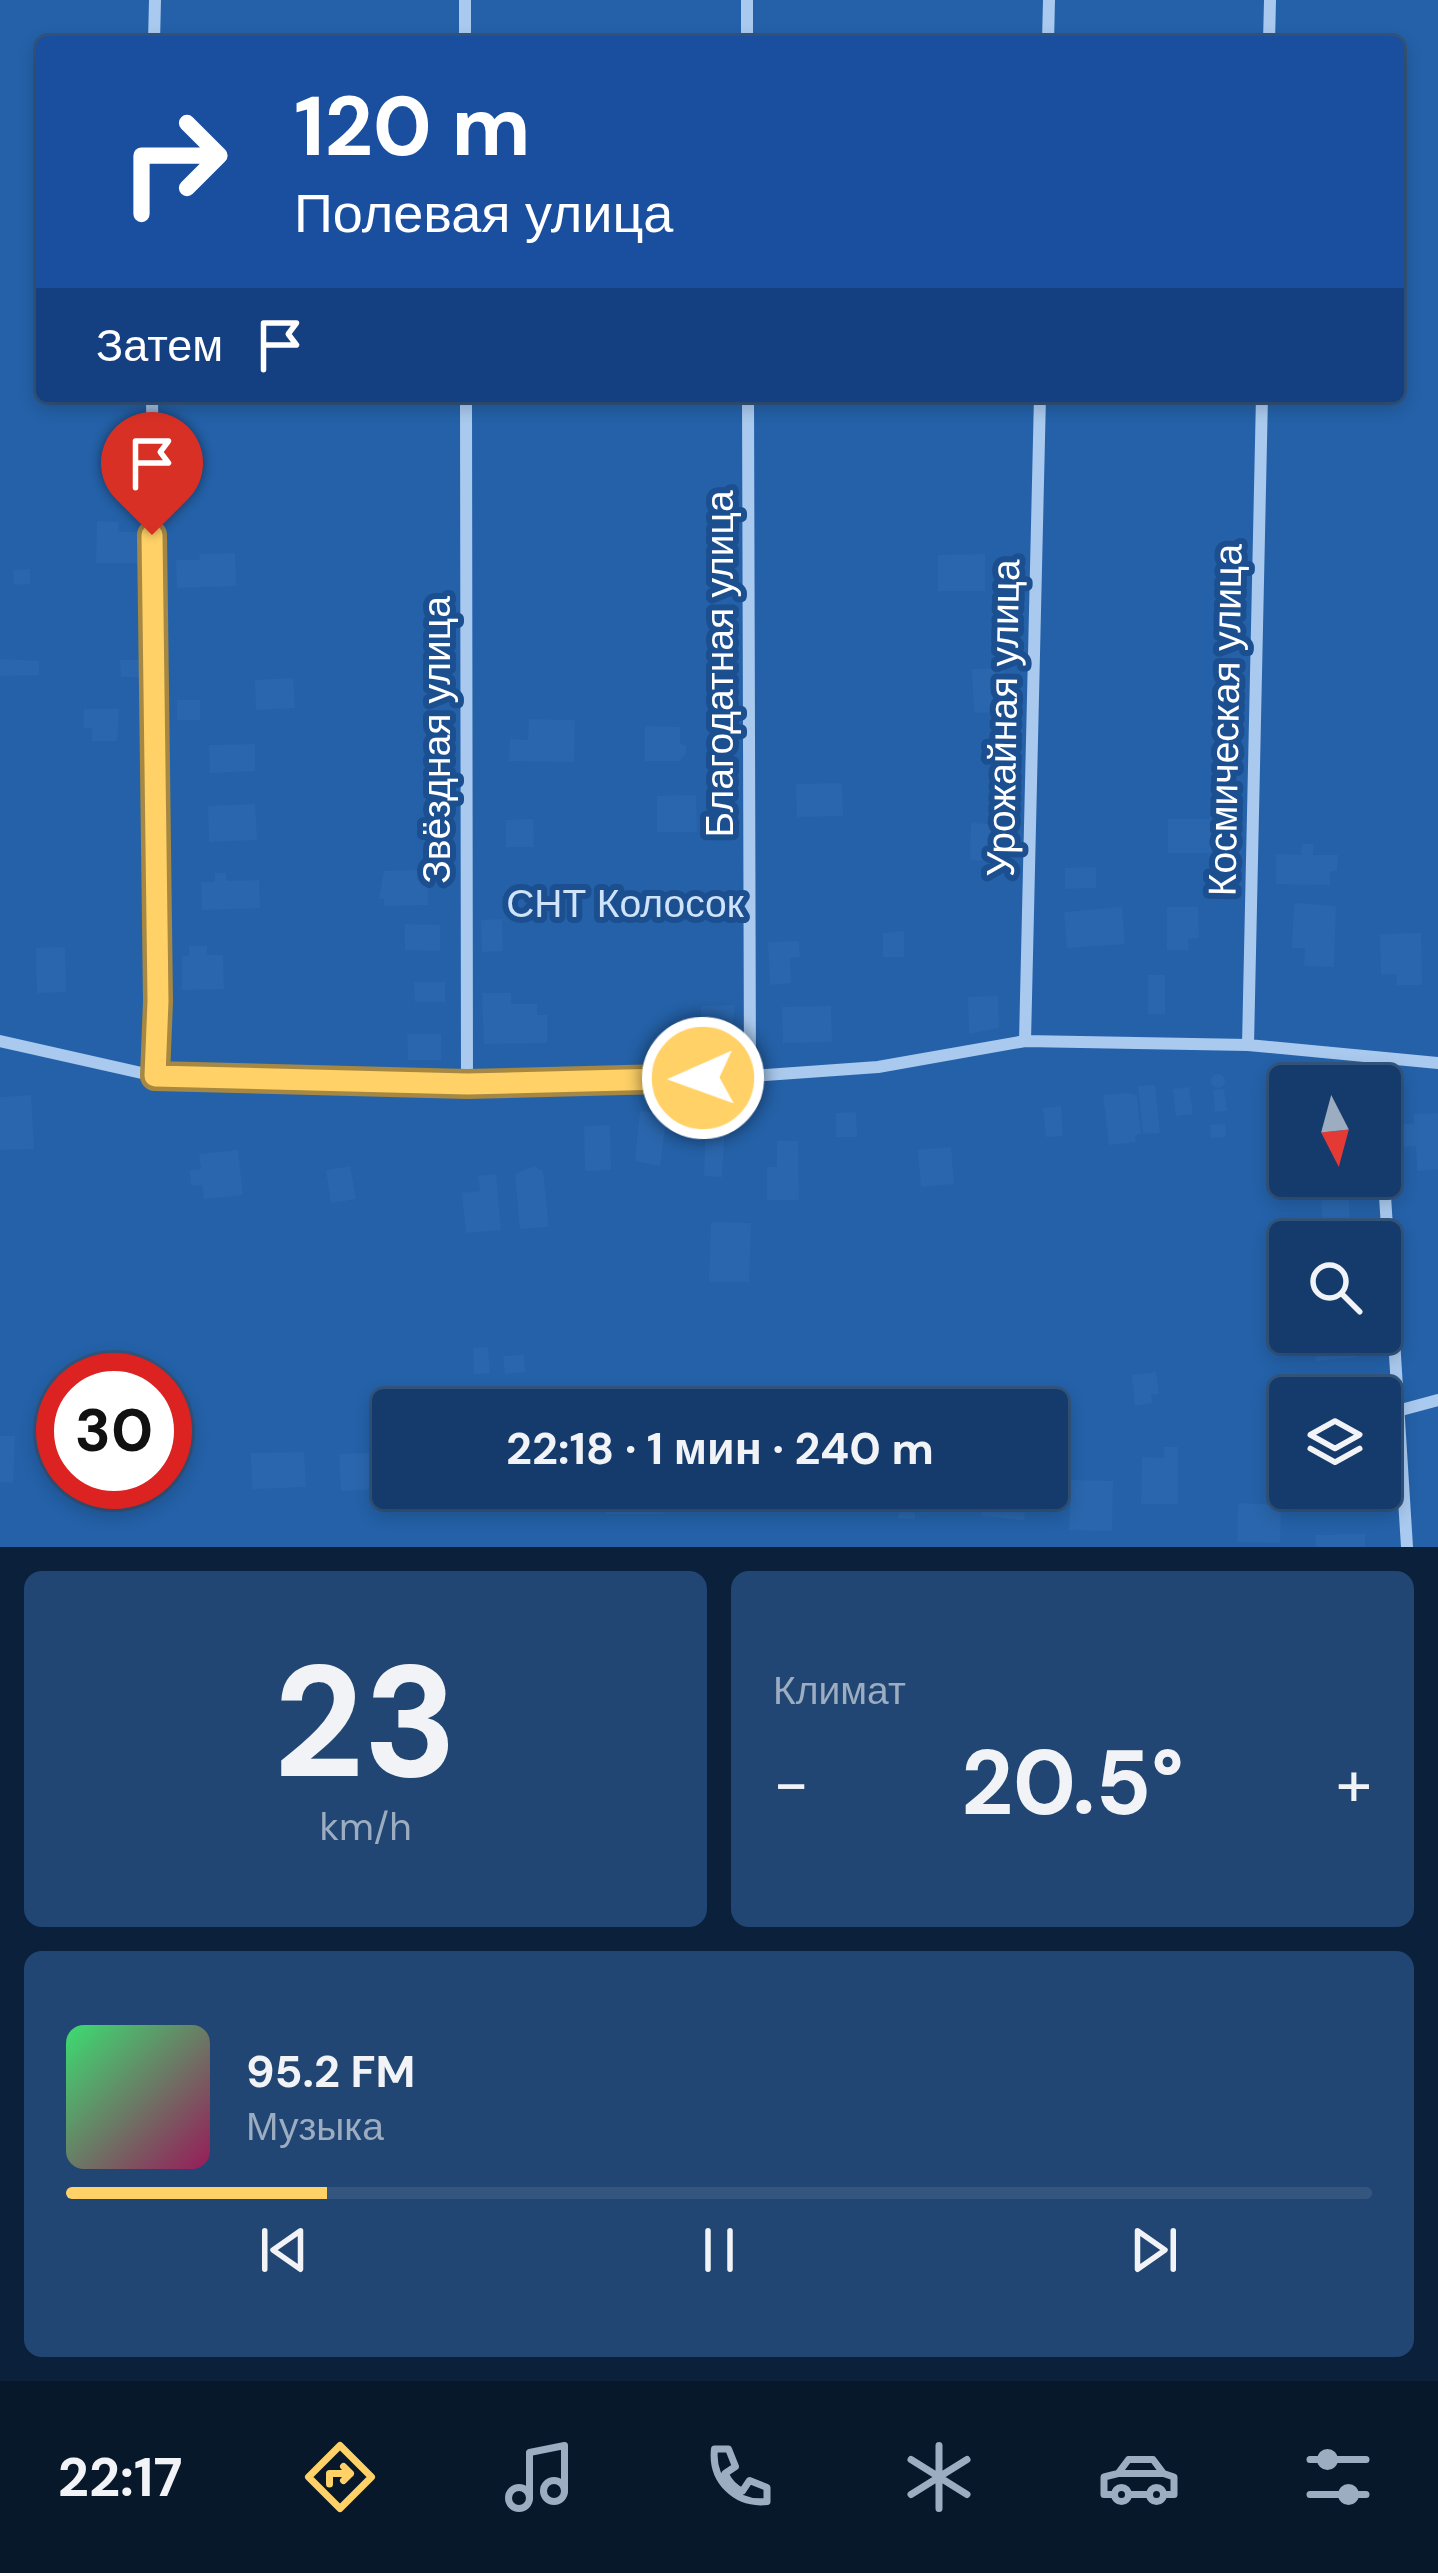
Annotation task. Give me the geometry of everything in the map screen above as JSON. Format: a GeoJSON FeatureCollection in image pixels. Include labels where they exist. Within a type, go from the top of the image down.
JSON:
{"type":"FeatureCollection","features":[{"type":"Feature","properties":{"kind":"street"},"geometry":{"type":"LineString","coordinates":[[154,36],[155,0]]}},
{"type":"Feature","properties":{"kind":"street"},"geometry":{"type":"LineString","coordinates":[[464,0],[465,36]]}},
{"type":"Feature","properties":{"kind":"street"},"geometry":{"type":"LineString","coordinates":[[747,0],[747,36]]}},
{"type":"Feature","properties":{"kind":"street"},"geometry":{"type":"LineString","coordinates":[[1048,0],[1048,36]]}},
{"type":"Feature","properties":{"kind":"street"},"geometry":{"type":"LineString","coordinates":[[1269,36],[1270,0]]}},
{"type":"Feature","properties":{"kind":"street"},"geometry":{"type":"LineString","coordinates":[[152,402],[155,1076]]}},
{"type":"Feature","properties":{"kind":"street","name":"Звёздная улица"},"geometry":{"type":"LineString","coordinates":[[466,402],[467,1084]]}},
{"type":"Feature","properties":{"kind":"street","name":"Благодатная улица"},"geometry":{"type":"LineString","coordinates":[[748,402],[750,1076]]}},
{"type":"Feature","properties":{"kind":"street","name":"Урожайная улица"},"geometry":{"type":"LineString","coordinates":[[1025,1041],[1040,402]]}},
{"type":"Feature","properties":{"kind":"street","name":"Космическая улица"},"geometry":{"type":"LineString","coordinates":[[1247,1045],[1262,402]]}},
{"type":"Feature","properties":{"kind":"street"},"geometry":{"type":"LineString","coordinates":[[0,1041],[155,1076],[467,1084],[750,1076],[878,1067],[1025,1041],[1247,1045],[1438,1063]]}},
{"type":"Feature","properties":{"kind":"street"},"geometry":{"type":"LineString","coordinates":[[1376,1058],[1376,1065]]}},
{"type":"Feature","properties":{"kind":"street"},"geometry":{"type":"LineString","coordinates":[[1386,1197],[1399,1377]]}},
{"type":"Feature","properties":{"kind":"street"},"geometry":{"type":"LineString","coordinates":[[1407,1547],[1401,1410],[1438,1400]]}},
{"type":"Feature","properties":{"kind":"green space","name":"СНТ Колосок"},"geometry":{"type":"Polygon","coordinates":[[[0,0],[1438,0],[1438,1547],[0,1547],[0,0]]]}},
{"type":"Feature","properties":{"kind":"building"},"geometry":{"type":"Polygon","coordinates":[[[97,521],[118,522],[118,532],[139,532],[139,563],[96,563],[97,521]]]}},
{"type":"Feature","properties":{"kind":"building"},"geometry":{"type":"Polygon","coordinates":[[[235,553],[236,586],[177,588],[176,560],[235,553]]]}},
{"type":"Feature","properties":{"kind":"building"},"geometry":{"type":"Polygon","coordinates":[[[985,554],[985,591],[938,591],[938,555],[985,554]]]}},
{"type":"Feature","properties":{"kind":"building"},"geometry":{"type":"Polygon","coordinates":[[[30,569],[30,584],[14,585],[13,570],[30,569]]]}},
{"type":"Feature","properties":{"kind":"building"},"geometry":{"type":"Polygon","coordinates":[[[0,659],[39,661],[39,675],[0,676],[0,659]]]}},
{"type":"Feature","properties":{"kind":"building"},"geometry":{"type":"Polygon","coordinates":[[[120,660],[143,660],[143,677],[121,677],[120,660]]]}},
{"type":"Feature","properties":{"kind":"building"},"geometry":{"type":"Polygon","coordinates":[[[1004,668],[1006,712],[974,713],[972,669],[1004,668]]]}},
{"type":"Feature","properties":{"kind":"building"},"geometry":{"type":"Polygon","coordinates":[[[293,678],[295,708],[256,710],[255,680],[293,678]]]}},
{"type":"Feature","properties":{"kind":"building"},"geometry":{"type":"Polygon","coordinates":[[[177,700],[200,700],[200,720],[177,720],[177,700]]]}},
{"type":"Feature","properties":{"kind":"building"},"geometry":{"type":"Polygon","coordinates":[[[84,709],[119,709],[117,741],[92,741],[92,728],[83,728],[84,709]]]}},
{"type":"Feature","properties":{"kind":"building"},"geometry":{"type":"Polygon","coordinates":[[[529,719],[575,720],[574,762],[509,761],[510,739],[528,740],[529,719]]]}},
{"type":"Feature","properties":{"kind":"building"},"geometry":{"type":"Polygon","coordinates":[[[645,726],[680,727],[686,754],[679,761],[645,761],[645,726]]]}},
{"type":"Feature","properties":{"kind":"building"},"geometry":{"type":"Polygon","coordinates":[[[255,744],[255,771],[210,773],[209,745],[255,744]]]}},
{"type":"Feature","properties":{"kind":"building"},"geometry":{"type":"Polygon","coordinates":[[[842,783],[843,816],[797,817],[796,784],[842,783]]]}},
{"type":"Feature","properties":{"kind":"building"},"geometry":{"type":"Polygon","coordinates":[[[696,795],[697,832],[657,832],[657,796],[696,795]]]}},
{"type":"Feature","properties":{"kind":"building"},"geometry":{"type":"Polygon","coordinates":[[[255,804],[257,840],[209,842],[208,806],[255,804]]]}},
{"type":"Feature","properties":{"kind":"building"},"geometry":{"type":"Polygon","coordinates":[[[533,819],[534,847],[506,847],[506,820],[533,819]]]}},
{"type":"Feature","properties":{"kind":"building"},"geometry":{"type":"Polygon","coordinates":[[[1168,819],[1211,819],[1211,853],[1168,853],[1168,819]]]}},
{"type":"Feature","properties":{"kind":"building"},"geometry":{"type":"Polygon","coordinates":[[[971,823],[1006,825],[1005,853],[988,852],[988,861],[970,860],[971,823]]]}},
{"type":"Feature","properties":{"kind":"building"},"geometry":{"type":"Polygon","coordinates":[[[1302,844],[1314,844],[1313,855],[1338,855],[1337,871],[1330,871],[1330,885],[1276,884],[1276,854],[1301,855],[1302,844]]]}},
{"type":"Feature","properties":{"kind":"building"},"geometry":{"type":"Polygon","coordinates":[[[1096,867],[1096,888],[1065,889],[1065,868],[1096,867]]]}},
{"type":"Feature","properties":{"kind":"building"},"geometry":{"type":"Polygon","coordinates":[[[428,870],[428,905],[384,906],[384,899],[379,899],[384,871],[428,870]]]}},
{"type":"Feature","properties":{"kind":"building"},"geometry":{"type":"Polygon","coordinates":[[[215,873],[226,873],[226,881],[259,880],[260,908],[202,910],[201,882],[215,882],[215,873]]]}},
{"type":"Feature","properties":{"kind":"building"},"geometry":{"type":"Polygon","coordinates":[[[1294,903],[1336,906],[1334,967],[1304,966],[1305,948],[1292,948],[1294,903]]]}},
{"type":"Feature","properties":{"kind":"building"},"geometry":{"type":"Polygon","coordinates":[[[1122,907],[1125,944],[1067,948],[1064,912],[1122,907]]]}},
{"type":"Feature","properties":{"kind":"building"},"geometry":{"type":"Polygon","coordinates":[[[1167,907],[1198,907],[1199,938],[1188,939],[1189,950],[1167,950],[1167,907]]]}},
{"type":"Feature","properties":{"kind":"building"},"geometry":{"type":"Polygon","coordinates":[[[502,919],[503,951],[482,952],[481,920],[502,919]]]}},
{"type":"Feature","properties":{"kind":"building"},"geometry":{"type":"Polygon","coordinates":[[[405,924],[440,925],[440,951],[405,950],[405,924]]]}},
{"type":"Feature","properties":{"kind":"building"},"geometry":{"type":"Polygon","coordinates":[[[904,931],[904,957],[883,957],[883,933],[904,931]]]}},
{"type":"Feature","properties":{"kind":"building"},"geometry":{"type":"Polygon","coordinates":[[[1421,933],[1422,985],[1397,985],[1396,974],[1381,975],[1380,934],[1421,933]]]}},
{"type":"Feature","properties":{"kind":"building"},"geometry":{"type":"Polygon","coordinates":[[[799,941],[800,957],[790,958],[791,983],[770,985],[768,942],[799,941]]]}},
{"type":"Feature","properties":{"kind":"building"},"geometry":{"type":"Polygon","coordinates":[[[189,946],[207,946],[207,955],[223,955],[224,989],[182,990],[182,956],[189,956],[189,946]]]}},
{"type":"Feature","properties":{"kind":"building"},"geometry":{"type":"Polygon","coordinates":[[[65,947],[66,992],[37,993],[36,948],[65,947]]]}},
{"type":"Feature","properties":{"kind":"building"},"geometry":{"type":"Polygon","coordinates":[[[1148,975],[1165,975],[1165,1014],[1148,1014],[1148,975]]]}},
{"type":"Feature","properties":{"kind":"building"},"geometry":{"type":"Polygon","coordinates":[[[414,982],[445,982],[445,1002],[415,1002],[414,982]]]}},
{"type":"Feature","properties":{"kind":"building"},"geometry":{"type":"Polygon","coordinates":[[[482,993],[511,993],[511,1004],[537,1004],[537,1015],[547,1015],[547,1043],[484,1044],[482,993]]]}},
{"type":"Feature","properties":{"kind":"building"},"geometry":{"type":"Polygon","coordinates":[[[998,996],[999,1028],[969,1034],[968,997],[998,996]]]}},
{"type":"Feature","properties":{"kind":"building"},"geometry":{"type":"Polygon","coordinates":[[[735,1005],[732,1034],[701,1034],[701,1006],[735,1005]]]}},
{"type":"Feature","properties":{"kind":"building"},"geometry":{"type":"Polygon","coordinates":[[[831,1006],[832,1042],[783,1043],[782,1007],[831,1006]]]}},
{"type":"Feature","properties":{"kind":"building"},"geometry":{"type":"Polygon","coordinates":[[[407,1034],[441,1034],[441,1060],[408,1060],[407,1034]]]}},
{"type":"Feature","properties":{"kind":"building"},"geometry":{"type":"Polygon","coordinates":[[[1218,1074],[1225,1081],[1218,1088],[1211,1081],[1218,1074]]]}},
{"type":"Feature","properties":{"kind":"building"},"geometry":{"type":"Polygon","coordinates":[[[1155,1085],[1160,1133],[1143,1134],[1138,1086],[1155,1085]]]}},
{"type":"Feature","properties":{"kind":"building"},"geometry":{"type":"Polygon","coordinates":[[[1189,1087],[1193,1114],[1176,1116],[1173,1089],[1189,1087]]]}},
{"type":"Feature","properties":{"kind":"building"},"geometry":{"type":"Polygon","coordinates":[[[1224,1089],[1227,1111],[1215,1112],[1213,1090],[1224,1089]]]}},
{"type":"Feature","properties":{"kind":"building"},"geometry":{"type":"Polygon","coordinates":[[[31,1095],[34,1149],[0,1150],[0,1097],[31,1095]]]}},
{"type":"Feature","properties":{"kind":"building"},"geometry":{"type":"Polygon","coordinates":[[[1103,1095],[1137,1095],[1141,1134],[1135,1135],[1136,1142],[1109,1145],[1103,1095]]]}},
{"type":"Feature","properties":{"kind":"building"},"geometry":{"type":"Polygon","coordinates":[[[1061,1106],[1063,1136],[1046,1137],[1043,1108],[1061,1106]]]}},
{"type":"Feature","properties":{"kind":"building"},"geometry":{"type":"Polygon","coordinates":[[[640,1111],[667,1114],[660,1166],[635,1161],[640,1111]]]}},
{"type":"Feature","properties":{"kind":"building"},"geometry":{"type":"Polygon","coordinates":[[[856,1112],[857,1137],[836,1137],[836,1113],[856,1112]]]}},
{"type":"Feature","properties":{"kind":"building"},"geometry":{"type":"Polygon","coordinates":[[[1438,1113],[1438,1169],[1417,1171],[1416,1146],[1404,1147],[1403,1124],[1414,1124],[1414,1114],[1438,1113]]]}},
{"type":"Feature","properties":{"kind":"building"},"geometry":{"type":"Polygon","coordinates":[[[706,1122],[725,1123],[722,1177],[704,1176],[706,1122]]]}},
{"type":"Feature","properties":{"kind":"building"},"geometry":{"type":"Polygon","coordinates":[[[1225,1124],[1226,1137],[1211,1138],[1210,1125],[1225,1124]]]}},
{"type":"Feature","properties":{"kind":"building"},"geometry":{"type":"Polygon","coordinates":[[[610,1125],[611,1170],[585,1171],[584,1126],[610,1125]]]}},
{"type":"Feature","properties":{"kind":"building"},"geometry":{"type":"Polygon","coordinates":[[[777,1141],[798,1141],[799,1200],[767,1200],[767,1167],[777,1167],[777,1141]]]}},
{"type":"Feature","properties":{"kind":"building"},"geometry":{"type":"Polygon","coordinates":[[[951,1147],[954,1184],[921,1187],[918,1150],[951,1147]]]}},
{"type":"Feature","properties":{"kind":"building"},"geometry":{"type":"Polygon","coordinates":[[[238,1150],[243,1195],[204,1199],[202,1185],[191,1186],[190,1170],[201,1169],[199,1154],[238,1150]]]}},
{"type":"Feature","properties":{"kind":"building"},"geometry":{"type":"Polygon","coordinates":[[[350,1166],[356,1199],[331,1203],[326,1170],[350,1166]]]}},
{"type":"Feature","properties":{"kind":"building"},"geometry":{"type":"Polygon","coordinates":[[[534,1166],[543,1171],[549,1227],[520,1229],[515,1174],[534,1166]]]}},
{"type":"Feature","properties":{"kind":"building"},"geometry":{"type":"Polygon","coordinates":[[[496,1174],[501,1230],[466,1233],[462,1193],[480,1191],[478,1176],[496,1174]]]}},
{"type":"Feature","properties":{"kind":"building"},"geometry":{"type":"Polygon","coordinates":[[[1321,1197],[1349,1197],[1350,1221],[1323,1221],[1321,1197]]]}},
{"type":"Feature","properties":{"kind":"building"},"geometry":{"type":"Polygon","coordinates":[[[711,1222],[751,1223],[749,1282],[709,1282],[711,1222]]]}},
{"type":"Feature","properties":{"kind":"building"},"geometry":{"type":"Polygon","coordinates":[[[488,1347],[490,1373],[474,1374],[473,1348],[488,1347]]]}},
{"type":"Feature","properties":{"kind":"building"},"geometry":{"type":"Polygon","coordinates":[[[1315,1353],[1357,1353],[1357,1357],[1316,1361],[1315,1353]]]}},
{"type":"Feature","properties":{"kind":"building"},"geometry":{"type":"Polygon","coordinates":[[[524,1355],[525,1372],[505,1374],[503,1356],[524,1355]]]}},
{"type":"Feature","properties":{"kind":"building"},"geometry":{"type":"Polygon","coordinates":[[[1156,1372],[1159,1394],[1151,1395],[1152,1403],[1135,1406],[1132,1375],[1156,1372]]]}},
{"type":"Feature","properties":{"kind":"building"},"geometry":{"type":"Polygon","coordinates":[[[0,1436],[15,1436],[13,1483],[0,1482],[0,1436]]]}},
{"type":"Feature","properties":{"kind":"building"},"geometry":{"type":"Polygon","coordinates":[[[1164,1447],[1178,1447],[1178,1504],[1141,1504],[1142,1457],[1164,1458],[1164,1447]]]}},
{"type":"Feature","properties":{"kind":"building"},"geometry":{"type":"Polygon","coordinates":[[[304,1452],[306,1487],[252,1489],[251,1453],[304,1452]]]}},
{"type":"Feature","properties":{"kind":"building"},"geometry":{"type":"Polygon","coordinates":[[[372,1453],[372,1489],[341,1491],[339,1454],[372,1453]]]}},
{"type":"Feature","properties":{"kind":"building"},"geometry":{"type":"Polygon","coordinates":[[[1071,1480],[1113,1481],[1112,1531],[1069,1530],[1071,1480]]]}},
{"type":"Feature","properties":{"kind":"building"},"geometry":{"type":"Polygon","coordinates":[[[1238,1503],[1281,1509],[1280,1543],[1237,1542],[1238,1503]]]}},
{"type":"Feature","properties":{"kind":"building"},"geometry":{"type":"Polygon","coordinates":[[[606,1509],[663,1509],[663,1514],[606,1514],[606,1509]]]}},
{"type":"Feature","properties":{"kind":"building"},"geometry":{"type":"Polygon","coordinates":[[[926,1509],[926,1513],[915,1512],[915,1519],[898,1518],[899,1511],[888,1510],[926,1509]]]}},
{"type":"Feature","properties":{"kind":"building"},"geometry":{"type":"Polygon","coordinates":[[[983,1509],[1025,1509],[1024,1520],[982,1516],[983,1509]]]}},
{"type":"Feature","properties":{"kind":"building"},"geometry":{"type":"Polygon","coordinates":[[[1365,1534],[1365,1547],[1316,1547],[1315,1535],[1365,1534]]]}},
{"type":"Feature","properties":{"kind":"route"},"geometry":{"type":"LineString","coordinates":[[152,535],[155,1076],[467,1084],[703,1078]]}}]}
